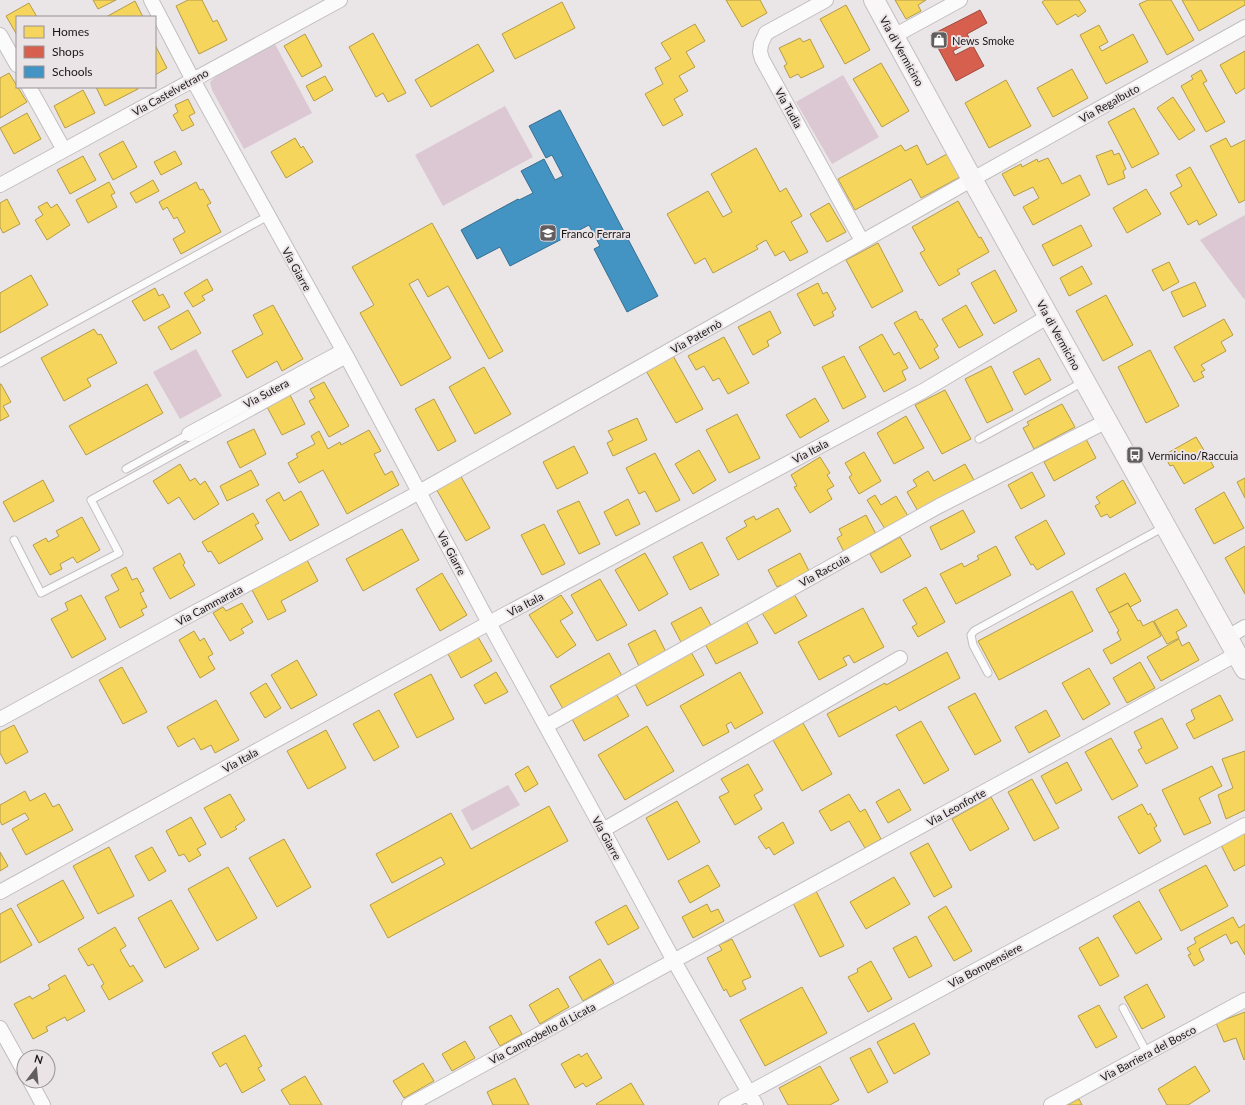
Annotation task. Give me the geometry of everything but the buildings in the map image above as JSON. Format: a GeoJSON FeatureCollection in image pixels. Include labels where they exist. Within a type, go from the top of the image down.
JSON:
{"type":"FeatureCollection","features":[{"type":"Feature","properties":{"kind":"main road","name":"Via di Vermicino"},"geometry":{"type":"LineString","coordinates":[[874,0],[1106,421],[1237,653]]}},
{"type":"Feature","properties":{"kind":"street","name":"Via Giarre"},"geometry":{"type":"LineString","coordinates":[[151,0],[192,80],[345,355],[489,623],[674,961],[756,1105]]}},
{"type":"Feature","properties":{"kind":"street","name":"Via Castelvetrano"},"geometry":{"type":"LineString","coordinates":[[0,186],[340,0]]}},
{"type":"Feature","properties":{"kind":"street","name":"Via Tudia"},"geometry":{"type":"LineString","coordinates":[[826,0],[766,33],[761,44],[760,52],[762,59],[862,241]]}},
{"type":"Feature","properties":{"kind":"street"},"geometry":{"type":"LineString","coordinates":[[894,36],[960,0]]}},
{"type":"Feature","properties":{"kind":"street","name":"Via Regalbuto"},"geometry":{"type":"LineString","coordinates":[[972,179],[1245,27]]}},
{"type":"Feature","properties":{"kind":"street"},"geometry":{"type":"LineString","coordinates":[[0,35],[16,63]]}},
{"type":"Feature","properties":{"kind":"street"},"geometry":{"type":"LineString","coordinates":[[30,88],[64,150]]}},
{"type":"Feature","properties":{"kind":"street","name":"Via Paternò"},"geometry":{"type":"LineString","coordinates":[[419,492],[972,179]]}},
{"type":"Feature","properties":{"kind":"street","name":"Via Itala"},"geometry":{"type":"LineString","coordinates":[[0,892],[489,623],[923,391],[1049,316]]}},
{"type":"Feature","properties":{"kind":"street","name":"Via Sutera"},"geometry":{"type":"LineString","coordinates":[[189,434],[345,355]]}},
{"type":"Feature","properties":{"kind":"street","name":"Via Raccuia"},"geometry":{"type":"LineString","coordinates":[[546,726],[939,506],[1106,421]]}},
{"type":"Feature","properties":{"kind":"street","name":"Via Cammarata"},"geometry":{"type":"LineString","coordinates":[[0,719],[419,492]]}},
{"type":"Feature","properties":{"kind":"street","name":"Via Leonforte"},"geometry":{"type":"LineString","coordinates":[[674,961],[1237,653],[1245,627]]}},
{"type":"Feature","properties":{"kind":"street"},"geometry":{"type":"LineString","coordinates":[[603,830],[900,658]]}},
{"type":"Feature","properties":{"kind":"street","name":"Via Bompensiere"},"geometry":{"type":"LineString","coordinates":[[726,1105],[1245,826]]}},
{"type":"Feature","properties":{"kind":"street","name":"Via Campobello di Licata"},"geometry":{"type":"LineString","coordinates":[[409,1105],[674,961]]}},
{"type":"Feature","properties":{"kind":"street","name":"Via Barriera del Bosco"},"geometry":{"type":"LineString","coordinates":[[1051,1105],[1245,1000]]}},
{"type":"Feature","properties":{"kind":"street"},"geometry":{"type":"LineString","coordinates":[[0,1028],[16,1057]]}},
{"type":"Feature","properties":{"kind":"street"},"geometry":{"type":"LineString","coordinates":[[34,1089],[43,1105]]}},
{"type":"Feature","properties":{"kind":"lane"},"geometry":{"type":"LineString","coordinates":[[0,363],[268,216]]}},
{"type":"Feature","properties":{"kind":"lane"},"geometry":{"type":"LineString","coordinates":[[14,540],[41,593],[119,553],[91,500],[345,355]]}},
{"type":"Feature","properties":{"kind":"lane"},"geometry":{"type":"LineString","coordinates":[[979,439],[1085,381]]}},
{"type":"Feature","properties":{"kind":"lane"},"geometry":{"type":"LineString","coordinates":[[126,469],[189,434]]}},
{"type":"Feature","properties":{"kind":"lane"},"geometry":{"type":"LineString","coordinates":[[988,673],[973,645],[971,635],[974,632],[1166,526]]}},
{"type":"Feature","properties":{"kind":"lane"},"geometry":{"type":"LineString","coordinates":[[1123,1008],[1147,1053]]}},
{"type":"Feature","properties":{"kind":"shaded area"},"geometry":{"type":"Polygon","coordinates":[[[275,44],[312,113],[244,149],[212,90],[210,82],[217,75],[275,44]]]}},
{"type":"Feature","properties":{"kind":"shaded area"},"geometry":{"type":"Polygon","coordinates":[[[843,75],[879,137],[832,164],[796,102],[843,75]]]}},
{"type":"Feature","properties":{"kind":"shaded area"},"geometry":{"type":"Polygon","coordinates":[[[505,106],[533,157],[443,206],[415,155],[505,106]]]}},
{"type":"Feature","properties":{"kind":"shaded area"},"geometry":{"type":"Polygon","coordinates":[[[1245,215],[1245,299],[1244,299],[1200,240],[1245,215]]]}},
{"type":"Feature","properties":{"kind":"shaded area"},"geometry":{"type":"Polygon","coordinates":[[[196,349],[222,396],[180,419],[153,372],[196,349]]]}},
{"type":"Feature","properties":{"kind":"shaded area"},"geometry":{"type":"Polygon","coordinates":[[[508,785],[520,805],[472,831],[461,810],[508,785]]]}},
{"type":"Feature","properties":{"kind":"place","name":"News Smoke"},"geometry":{"type":"Point","coordinates":[939,40]}},
{"type":"Feature","properties":{"kind":"place","name":"Franco Ferrara"},"geometry":{"type":"Point","coordinates":[548,233]}},
{"type":"Feature","properties":{"kind":"place","name":"Vermicino/Raccuia"},"geometry":{"type":"Point","coordinates":[1135,455]}}]}
